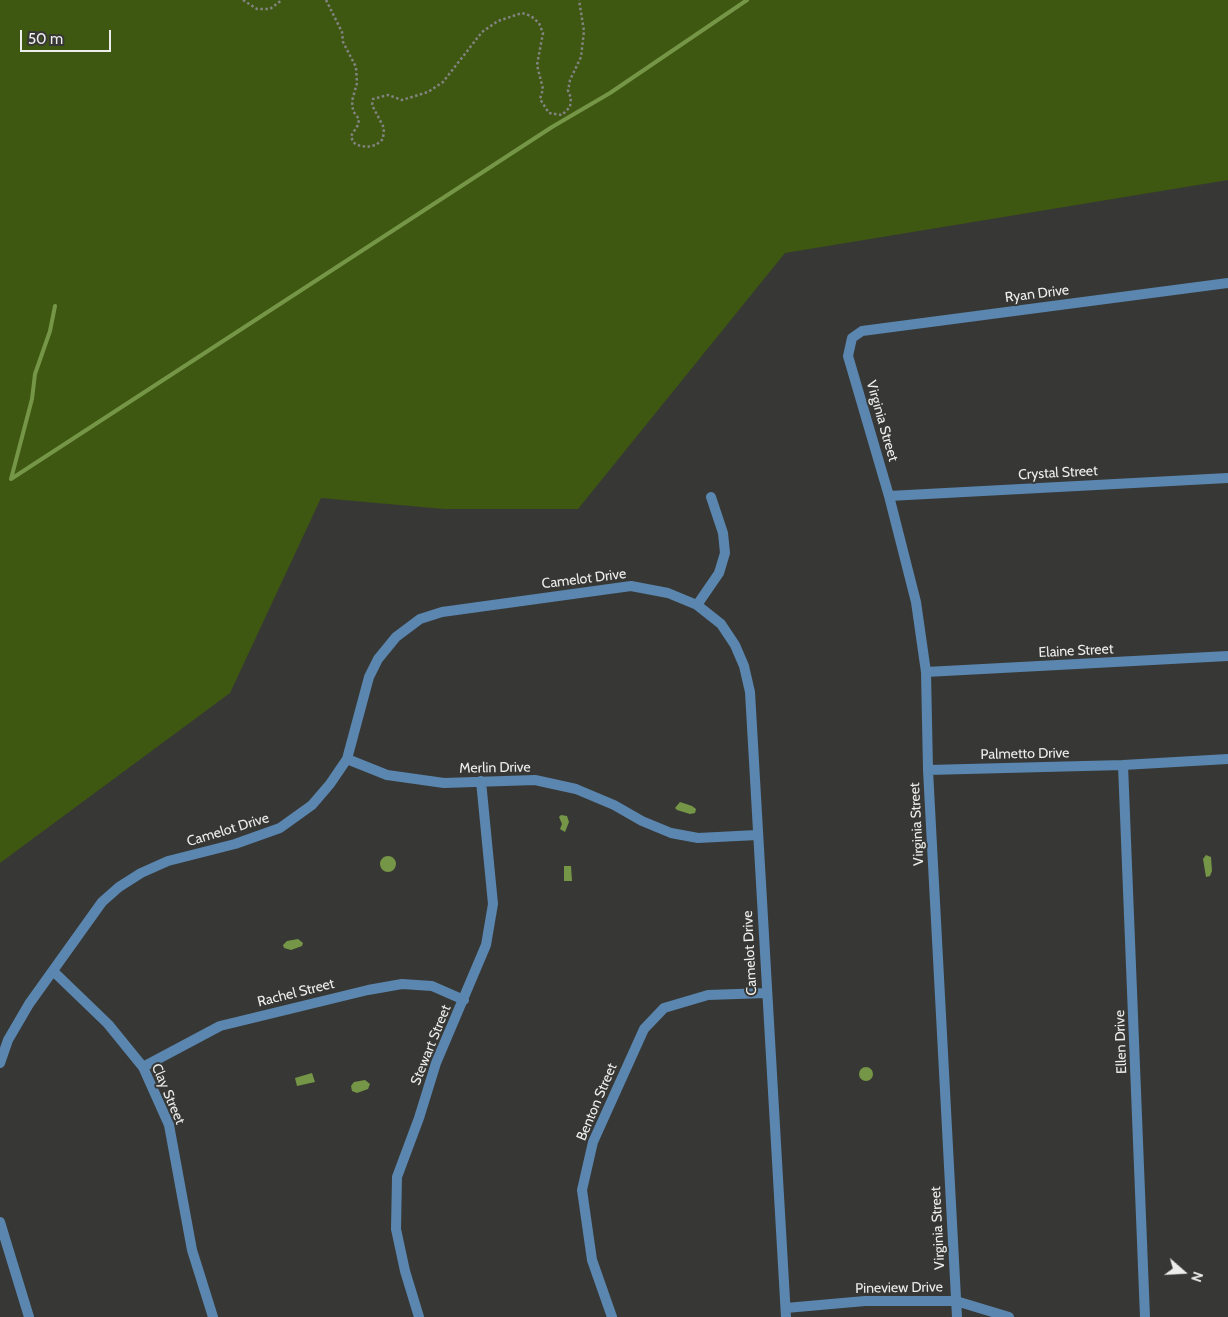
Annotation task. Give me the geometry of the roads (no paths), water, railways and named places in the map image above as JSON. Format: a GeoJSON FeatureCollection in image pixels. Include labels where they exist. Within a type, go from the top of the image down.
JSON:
{"type":"FeatureCollection","features":[{"type":"Feature","properties":{"kind":"street","name":"Ryan Drive"},"geometry":{"type":"LineString","coordinates":[[852,338],[862,331],[1228,283]]}},
{"type":"Feature","properties":{"kind":"street","name":"Virginia Street"},"geometry":{"type":"LineString","coordinates":[[852,338],[848,356],[889,496],[916,602],[926,672],[928,770],[957,1317]]}},
{"type":"Feature","properties":{"kind":"street","name":"Crystal Street"},"geometry":{"type":"LineString","coordinates":[[889,496],[1228,478]]}},
{"type":"Feature","properties":{"kind":"street"},"geometry":{"type":"LineString","coordinates":[[698,605],[719,573],[725,553],[723,533],[710,497]]}},
{"type":"Feature","properties":{"kind":"street","name":"Camelot Drive"},"geometry":{"type":"LineString","coordinates":[[0,1063],[8,1040],[29,1004],[102,902],[119,887],[141,872],[168,861],[235,844],[280,828],[312,805],[330,784],[347,759],[369,677],[378,659],[396,637],[420,619],[442,612],[631,586],[668,593],[698,605],[721,624],[735,645],[744,666],[750,692],[786,1312]]}},
{"type":"Feature","properties":{"kind":"street","name":"Elaine Street"},"geometry":{"type":"LineString","coordinates":[[926,672],[1228,656]]}},
{"type":"Feature","properties":{"kind":"street","name":"Merlin Drive"},"geometry":{"type":"LineString","coordinates":[[347,759],[387,775],[444,783],[536,780],[576,789],[614,805],[642,821],[671,834],[698,838],[757,835]]}},
{"type":"Feature","properties":{"kind":"street","name":"Palmetto Drive"},"geometry":{"type":"LineString","coordinates":[[928,770],[1123,765],[1228,759]]}},
{"type":"Feature","properties":{"kind":"street","name":"Ellen Drive"},"geometry":{"type":"LineString","coordinates":[[1123,765],[1145,1317]]}},
{"type":"Feature","properties":{"kind":"street","name":"Stewart Street"},"geometry":{"type":"LineString","coordinates":[[419,1317],[404,1271],[396,1229],[398,1177],[436,1063],[486,945],[493,904],[481,782]]}},
{"type":"Feature","properties":{"kind":"street","name":"Clay Street"},"geometry":{"type":"LineString","coordinates":[[53,971],[108,1024],[143,1067],[169,1125],[192,1250],[213,1317]]}},
{"type":"Feature","properties":{"kind":"street","name":"Rachel Street"},"geometry":{"type":"LineString","coordinates":[[143,1067],[220,1026],[368,990],[402,984],[432,986],[464,1000]]}},
{"type":"Feature","properties":{"kind":"street","name":"Benton Street"},"geometry":{"type":"LineString","coordinates":[[612,1317],[592,1260],[582,1190],[593,1142],[644,1029],[664,1008],[708,995],[766,993]]}},
{"type":"Feature","properties":{"kind":"street"},"geometry":{"type":"LineString","coordinates":[[0,1222],[29,1317]]}},
{"type":"Feature","properties":{"kind":"street","name":"Pineview Drive"},"geometry":{"type":"LineString","coordinates":[[786,1312],[865,1301],[956,1301],[1009,1317]]}},
{"type":"Feature","properties":{"kind":"waterway"},"geometry":{"type":"LineString","coordinates":[[55,306],[50,331],[35,374],[32,399],[11,479],[552,127],[610,93],[747,0]]}}]}
